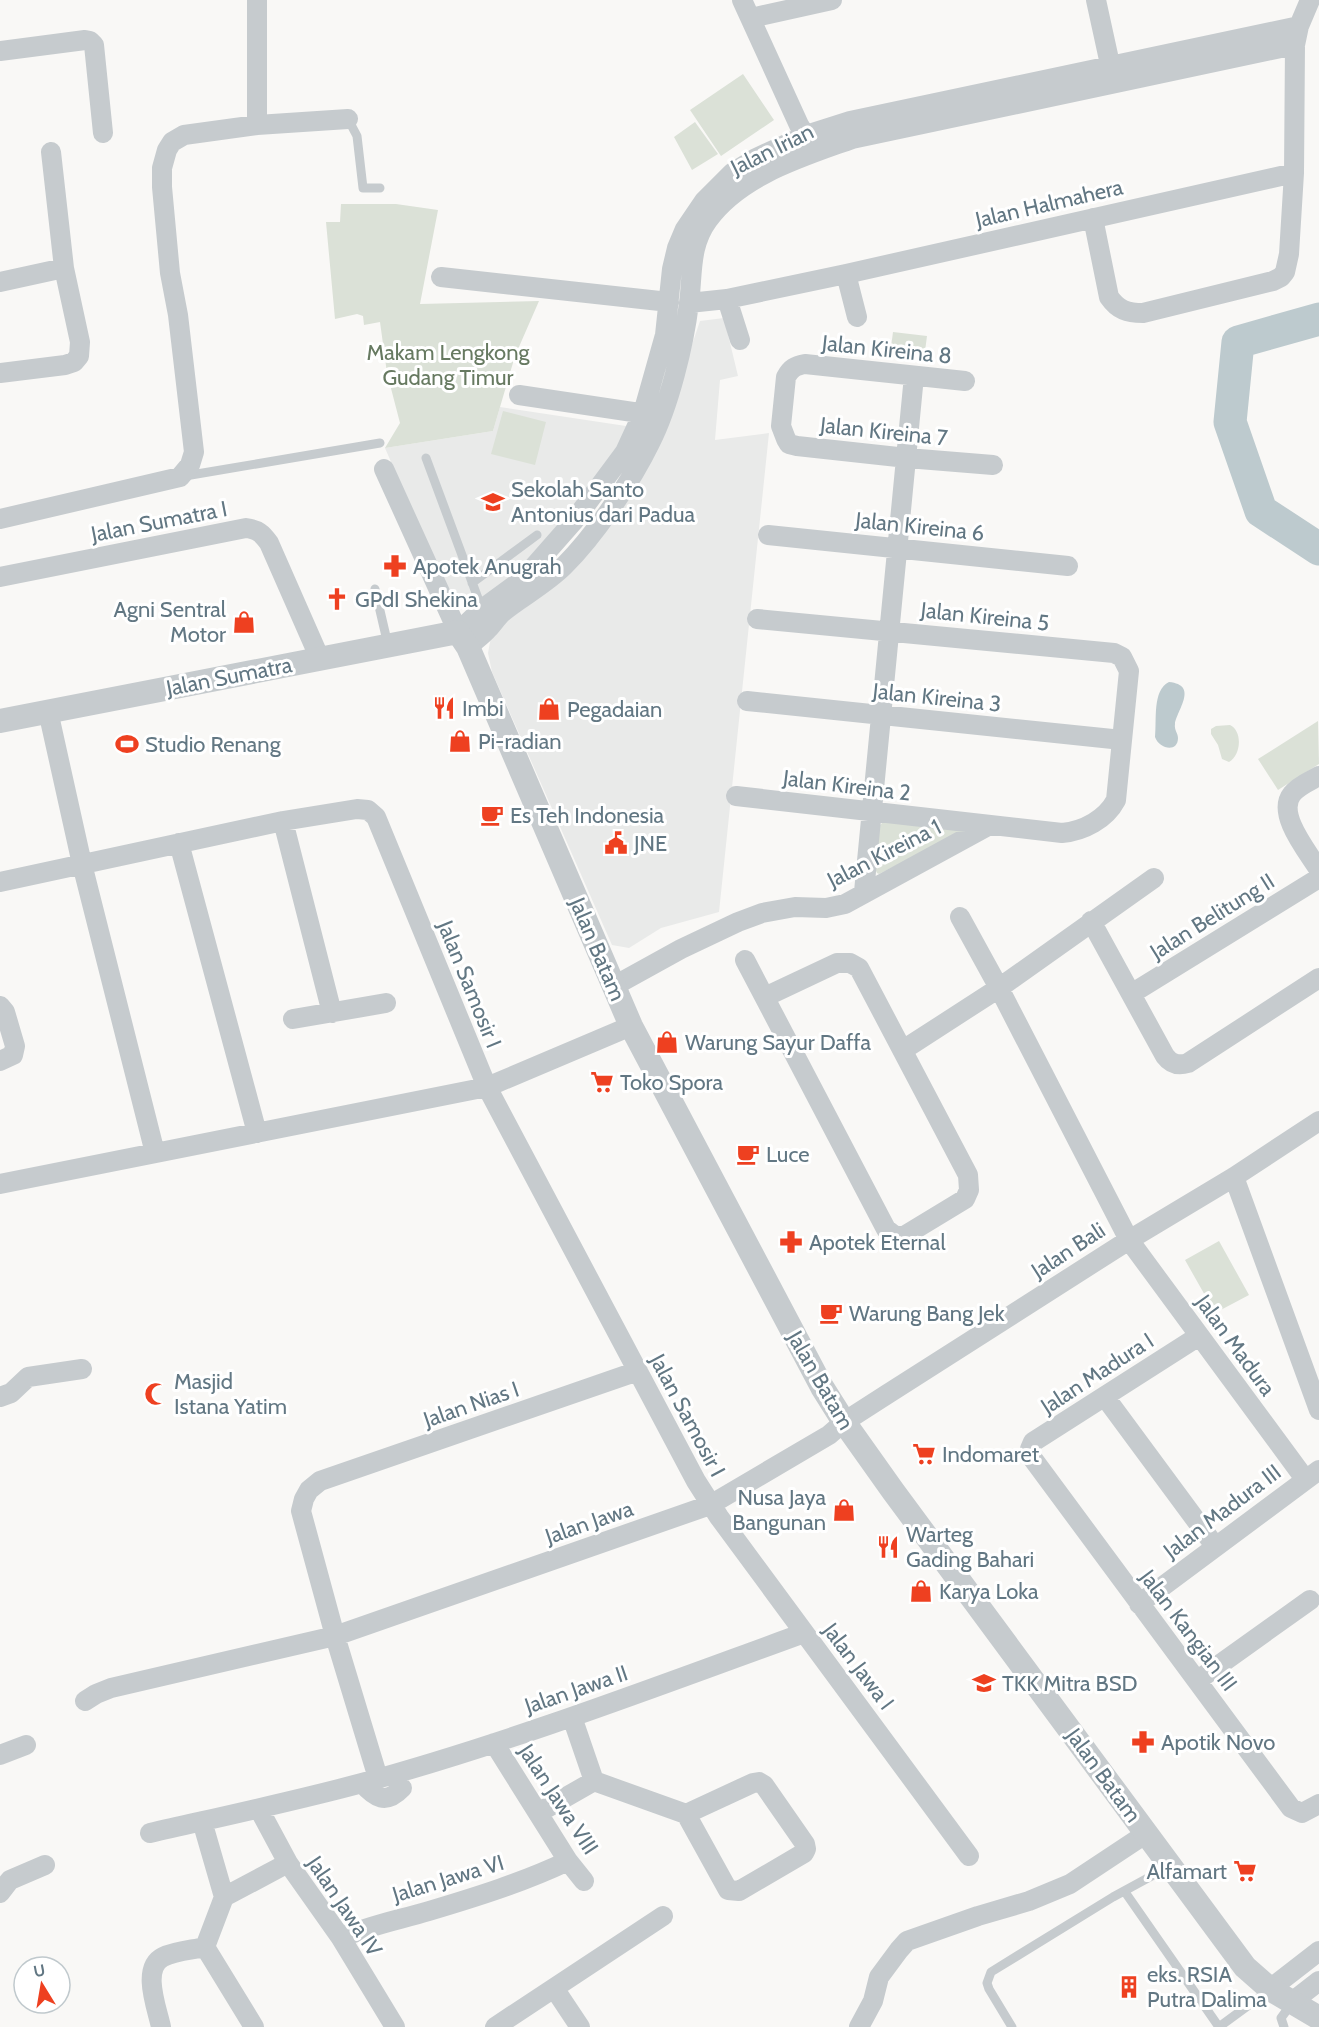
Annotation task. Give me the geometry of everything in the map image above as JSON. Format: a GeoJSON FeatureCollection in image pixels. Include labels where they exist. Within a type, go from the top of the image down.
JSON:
{"type":"FeatureCollection","features":[{"type":"Feature","properties":{"kind":"street"},"geometry":{"type":"LineString","coordinates":[[257,0],[257,125]]}},
{"type":"Feature","properties":{"kind":"street"},"geometry":{"type":"LineString","coordinates":[[742,0],[799,125],[810,144]]}},
{"type":"Feature","properties":{"kind":"street"},"geometry":{"type":"LineString","coordinates":[[751,18],[832,0]]}},
{"type":"Feature","properties":{"kind":"street"},"geometry":{"type":"LineString","coordinates":[[1096,0],[1113,75]]}},
{"type":"Feature","properties":{"kind":"street"},"geometry":{"type":"LineString","coordinates":[[1093,218],[1109,297],[1116,307],[1130,314],[1143,314],[1281,278],[1285,272],[1288,254],[1294,173],[1295,45],[1299,26],[1310,0]]}},
{"type":"Feature","properties":{"kind":"street","name":"Jalan Irian"},"geometry":{"type":"LineString","coordinates":[[652,415],[672,269],[677,248],[692,231],[710,194],[732,173],[756,158],[810,144],[850,121],[1113,75],[1215,53],[1299,26]]}},
{"type":"Feature","properties":{"kind":"street"},"geometry":{"type":"LineString","coordinates":[[0,51],[90,41],[94,45],[103,133]]}},
{"type":"Feature","properties":{"kind":"street","name":"Jalan Irian"},"geometry":{"type":"LineString","coordinates":[[1215,53],[1295,45]]}},
{"type":"Feature","properties":{"kind":"street"},"geometry":{"type":"LineString","coordinates":[[0,519],[180,477],[190,465],[195,452],[178,315],[170,273],[162,187],[162,168],[172,142],[184,135],[257,125],[348,119]]}},
{"type":"Feature","properties":{"kind":"street"},"geometry":{"type":"LineString","coordinates":[[0,373],[65,365],[74,362],[78,356],[80,342],[64,268],[51,152]]}},
{"type":"Feature","properties":{"kind":"street","name":"Jalan Halmahera"},"geometry":{"type":"LineString","coordinates":[[690,303],[727,299],[846,274],[1294,173]]}},
{"type":"Feature","properties":{"kind":"street","name":"Jalan Irian"},"geometry":{"type":"LineString","coordinates":[[463,640],[488,629],[501,613],[535,590],[564,566],[599,523],[674,372],[690,303],[692,231]]}},
{"type":"Feature","properties":{"kind":"street"},"geometry":{"type":"LineString","coordinates":[[0,282],[64,268]]}},
{"type":"Feature","properties":{"kind":"street"},"geometry":{"type":"LineString","coordinates":[[846,274],[857,317]]}},
{"type":"Feature","properties":{"kind":"street"},"geometry":{"type":"LineString","coordinates":[[441,277],[669,302]]}},
{"type":"Feature","properties":{"kind":"street"},"geometry":{"type":"LineString","coordinates":[[727,299],[740,340]]}},
{"type":"Feature","properties":{"kind":"street","name":"Jalan Kireina 8"},"geometry":{"type":"LineString","coordinates":[[782,426],[786,377],[795,366],[805,364],[965,381]]}},
{"type":"Feature","properties":{"kind":"street"},"geometry":{"type":"LineString","coordinates":[[864,892],[914,376]]}},
{"type":"Feature","properties":{"kind":"street"},"geometry":{"type":"LineString","coordinates":[[519,395],[652,415]]}},
{"type":"Feature","properties":{"kind":"street","name":"Jalan Kireina 7"},"geometry":{"type":"LineString","coordinates":[[782,426],[786,440],[789,444],[797,446],[993,465]]}},
{"type":"Feature","properties":{"kind":"street","name":"Jalan Irian"},"geometry":{"type":"LineString","coordinates":[[463,640],[482,609],[522,580],[633,456]]}},
{"type":"Feature","properties":{"kind":"street"},"geometry":{"type":"LineString","coordinates":[[384,469],[463,640]]}},
{"type":"Feature","properties":{"kind":"street","name":"Jalan Sumatra I"},"geometry":{"type":"LineString","coordinates":[[0,577],[246,528],[255,529],[262,533],[269,543],[320,659]]}},
{"type":"Feature","properties":{"kind":"street","name":"Jalan Kireina 6"},"geometry":{"type":"LineString","coordinates":[[768,535],[1068,566]]}},
{"type":"Feature","properties":{"kind":"street","name":"Jalan Kireina 5"},"geometry":{"type":"LineString","coordinates":[[757,619],[1114,653],[1122,657],[1130,670],[1122,740]]}},
{"type":"Feature","properties":{"kind":"street","name":"Jalan Sumatra"},"geometry":{"type":"LineString","coordinates":[[0,721],[388,645],[463,640]]}},
{"type":"Feature","properties":{"kind":"street","name":"Jalan Batam"},"geometry":{"type":"LineString","coordinates":[[463,640],[631,1026],[822,1387],[893,1491],[1245,1967],[1270,1989],[1319,2018]]}},
{"type":"Feature","properties":{"kind":"street","name":"Jalan Kireina 3"},"geometry":{"type":"LineString","coordinates":[[747,702],[1122,740]]}},
{"type":"Feature","properties":{"kind":"street"},"geometry":{"type":"LineString","coordinates":[[48,711],[82,864],[155,1153]]}},
{"type":"Feature","properties":{"kind":"street"},"geometry":{"type":"LineString","coordinates":[[988,826],[1062,833],[1086,828],[1110,810],[1116,800],[1122,740]]}},
{"type":"Feature","properties":{"kind":"street"},"geometry":{"type":"LineString","coordinates":[[1319,776],[1290,795],[1286,807],[1289,820],[1319,870]]}},
{"type":"Feature","properties":{"kind":"street","name":"Jalan Kireina 2"},"geometry":{"type":"LineString","coordinates":[[736,796],[988,826]]}},
{"type":"Feature","properties":{"kind":"street","name":"Jalan Samosir I"},"geometry":{"type":"LineString","coordinates":[[0,882],[283,820],[357,809],[368,810],[376,817],[487,1087],[710,1505]]}},
{"type":"Feature","properties":{"kind":"street"},"geometry":{"type":"LineString","coordinates":[[283,820],[332,1013]]}},
{"type":"Feature","properties":{"kind":"street","name":"Jalan Kireina 1"},"geometry":{"type":"LineString","coordinates":[[614,986],[681,949],[762,913],[795,907],[826,908],[844,903],[988,826]]}},
{"type":"Feature","properties":{"kind":"street"},"geometry":{"type":"LineString","coordinates":[[179,843],[257,1133]]}},
{"type":"Feature","properties":{"kind":"street"},"geometry":{"type":"LineString","coordinates":[[903,1050],[999,988],[1154,878]]}},
{"type":"Feature","properties":{"kind":"street","name":"Jalan Belitung II"},"geometry":{"type":"LineString","coordinates":[[1131,994],[1319,878]]}},
{"type":"Feature","properties":{"kind":"street","name":"Jalan Madura"},"geometry":{"type":"LineString","coordinates":[[960,917],[1129,1240],[1198,1336],[1312,1474]]}},
{"type":"Feature","properties":{"kind":"street"},"geometry":{"type":"LineString","coordinates":[[1091,921],[1169,1061],[1182,1065],[1188,1064],[1319,978]]}},
{"type":"Feature","properties":{"kind":"street"},"geometry":{"type":"LineString","coordinates":[[745,960],[886,1229],[895,1236],[904,1236],[968,1195],[970,1183],[968,1175],[859,969],[850,963],[837,963],[765,998]]}},
{"type":"Feature","properties":{"kind":"street"},"geometry":{"type":"LineString","coordinates":[[293,1020],[386,1003]]}},
{"type":"Feature","properties":{"kind":"street"},"geometry":{"type":"LineString","coordinates":[[0,1006],[5,1012],[15,1046],[13,1055],[0,1061]]}},
{"type":"Feature","properties":{"kind":"street"},"geometry":{"type":"LineString","coordinates":[[0,1184],[487,1087],[631,1026]]}},
{"type":"Feature","properties":{"kind":"street","name":"Jalan Bali"},"geometry":{"type":"LineString","coordinates":[[844,1422],[1129,1240],[1234,1177],[1319,1121]]}},
{"type":"Feature","properties":{"kind":"street"},"geometry":{"type":"LineString","coordinates":[[1234,1177],[1319,1410]]}},
{"type":"Feature","properties":{"kind":"street","name":"Jalan Madura I"},"geometry":{"type":"LineString","coordinates":[[1030,1455],[1033,1442],[1198,1336]]}},
{"type":"Feature","properties":{"kind":"street"},"geometry":{"type":"LineString","coordinates":[[0,1397],[11,1393],[28,1377],[82,1369]]}},
{"type":"Feature","properties":{"kind":"street","name":"Jalan Nias I"},"geometry":{"type":"LineString","coordinates":[[335,1636],[301,1511],[304,1498],[309,1490],[320,1481],[638,1371]]}},
{"type":"Feature","properties":{"kind":"street"},"geometry":{"type":"LineString","coordinates":[[1105,1397],[1215,1546]]}},
{"type":"Feature","properties":{"kind":"street","name":"Jalan Jawa"},"geometry":{"type":"LineString","coordinates":[[85,1701],[111,1688],[335,1636],[710,1505],[829,1435],[844,1422]]}},
{"type":"Feature","properties":{"kind":"street","name":"Jalan Kangian III"},"geometry":{"type":"LineString","coordinates":[[1030,1455],[1291,1808],[1302,1813],[1319,1804]]}},
{"type":"Feature","properties":{"kind":"street","name":"Jalan Madura III"},"geometry":{"type":"LineString","coordinates":[[1139,1604],[1312,1474]]}},
{"type":"Feature","properties":{"kind":"street","name":"Jalan Jawa I"},"geometry":{"type":"LineString","coordinates":[[710,1505],[969,1856]]}},
{"type":"Feature","properties":{"kind":"street"},"geometry":{"type":"LineString","coordinates":[[1198,1680],[1310,1600]]}},
{"type":"Feature","properties":{"kind":"street","name":"Jalan Jawa II"},"geometry":{"type":"LineString","coordinates":[[150,1833],[370,1781],[494,1743],[804,1634]]}},
{"type":"Feature","properties":{"kind":"street"},"geometry":{"type":"LineString","coordinates":[[335,1636],[373,1796],[382,1798],[396,1795],[402,1788]]}},
{"type":"Feature","properties":{"kind":"street"},"geometry":{"type":"LineString","coordinates":[[572,1716],[594,1781]]}},
{"type":"Feature","properties":{"kind":"street","name":"Jalan Jawa VIII"},"geometry":{"type":"LineString","coordinates":[[494,1743],[568,1861],[584,1881]]}},
{"type":"Feature","properties":{"kind":"street"},"geometry":{"type":"LineString","coordinates":[[0,1755],[26,1745]]}},
{"type":"Feature","properties":{"kind":"street"},"geometry":{"type":"LineString","coordinates":[[538,1813],[594,1781],[686,1814],[728,1890],[734,1892],[739,1892],[804,1853],[806,1849],[764,1785],[759,1782],[686,1814]]}},
{"type":"Feature","properties":{"kind":"street","name":"Jalan Jawa IV"},"geometry":{"type":"LineString","coordinates":[[259,1809],[288,1863],[341,1938],[395,2027]]}},
{"type":"Feature","properties":{"kind":"street"},"geometry":{"type":"LineString","coordinates":[[202,1821],[224,1897],[205,1947]]}},
{"type":"Feature","properties":{"kind":"street"},"geometry":{"type":"LineString","coordinates":[[859,2027],[873,2001],[879,1977],[908,1941],[1029,1901],[1070,1884],[1147,1833]]}},
{"type":"Feature","properties":{"kind":"street","name":"Jalan Jawa VI"},"geometry":{"type":"LineString","coordinates":[[341,1938],[364,1928],[428,1912],[538,1875],[568,1861]]}},
{"type":"Feature","properties":{"kind":"street"},"geometry":{"type":"LineString","coordinates":[[224,1897],[288,1863]]}},
{"type":"Feature","properties":{"kind":"street"},"geometry":{"type":"LineString","coordinates":[[0,1893],[10,1880],[45,1865]]}},
{"type":"Feature","properties":{"kind":"street"},"geometry":{"type":"LineString","coordinates":[[495,2027],[663,1916]]}},
{"type":"Feature","properties":{"kind":"street"},"geometry":{"type":"LineString","coordinates":[[161,2027],[152,1984],[152,1976],[158,1961],[166,1956],[205,1947]]}},
{"type":"Feature","properties":{"kind":"street"},"geometry":{"type":"LineString","coordinates":[[205,1947],[254,2027]]}},
{"type":"Feature","properties":{"kind":"street"},"geometry":{"type":"LineString","coordinates":[[1270,1989],[1319,1951]]}},
{"type":"Feature","properties":{"kind":"street"},"geometry":{"type":"LineString","coordinates":[[1292,2002],[1319,1981]]}},
{"type":"Feature","properties":{"kind":"street"},"geometry":{"type":"LineString","coordinates":[[554,1988],[580,2027]]}},
{"type":"Feature","properties":{"kind":"lane"},"geometry":{"type":"LineString","coordinates":[[348,119],[357,136],[363,188],[380,188]]}},
{"type":"Feature","properties":{"kind":"lane"},"geometry":{"type":"LineString","coordinates":[[180,477],[380,442]]}},
{"type":"Feature","properties":{"kind":"lane"},"geometry":{"type":"LineString","coordinates":[[426,458],[482,609]]}},
{"type":"Feature","properties":{"kind":"lane"},"geometry":{"type":"LineString","coordinates":[[472,583],[537,535]]}},
{"type":"Feature","properties":{"kind":"lane"},"geometry":{"type":"LineString","coordinates":[[375,589],[388,645]]}},
{"type":"Feature","properties":{"kind":"lane"},"geometry":{"type":"LineString","coordinates":[[1012,2027],[989,1989],[987,1983],[990,1972],[1113,1897],[1171,1866]]}},
{"type":"Feature","properties":{"kind":"lane"},"geometry":{"type":"LineString","coordinates":[[1125,1892],[1219,2027],[1270,1989]]}},
{"type":"Feature","properties":{"kind":"lane"},"geometry":{"type":"LineString","coordinates":[[1284,2027],[1281,2018],[1292,2002]]}},
{"type":"Feature","properties":{"kind":"shaded area"},"geometry":{"type":"Polygon","coordinates":[[[724,318],[738,376],[720,380],[715,440],[769,433],[719,912],[661,928],[629,948],[612,945],[492,672],[488,653],[491,637],[499,626],[525,608],[573,566],[679,383],[700,321],[724,318]]]}},
{"type":"Feature","properties":{"kind":"shaded area","name":"Sekolah Santo Antonius dari Padua"},"geometry":{"type":"Polygon","coordinates":[[[500,407],[626,426],[625,440],[538,556],[482,598],[469,602],[455,599],[447,591],[385,448],[493,431],[500,407]]]}},
{"type":"Feature","properties":{"kind":"shaded area"},"geometry":{"type":"Polygon","coordinates":[[[1169,682],[1178,684],[1185,693],[1175,724],[1177,743],[1168,748],[1160,744],[1155,737],[1156,706],[1160,692],[1169,682]]]}},
{"type":"Feature","properties":{"kind":"green space"},"geometry":{"type":"Polygon","coordinates":[[[743,74],[774,120],[721,156],[690,110],[743,74]]]}},
{"type":"Feature","properties":{"kind":"green space"},"geometry":{"type":"Polygon","coordinates":[[[695,122],[718,154],[692,170],[674,137],[695,122]]]}},
{"type":"Feature","properties":{"kind":"green space","name":"Makam Lengkong Gudang Timur"},"geometry":{"type":"Polygon","coordinates":[[[341,204],[396,204],[438,210],[420,304],[539,301],[515,356],[493,431],[385,448],[400,423],[387,373],[380,322],[364,325],[363,316],[357,314],[335,319],[326,222],[340,222],[341,204]]]}},
{"type":"Feature","properties":{"kind":"green space"},"geometry":{"type":"Polygon","coordinates":[[[893,332],[927,336],[924,359],[890,355],[893,332]]]}},
{"type":"Feature","properties":{"kind":"green space"},"geometry":{"type":"Polygon","coordinates":[[[503,411],[546,422],[535,465],[491,454],[503,411]]]}},
{"type":"Feature","properties":{"kind":"green space"},"geometry":{"type":"Polygon","coordinates":[[[1318,721],[1319,764],[1278,790],[1258,759],[1318,721]]]}},
{"type":"Feature","properties":{"kind":"green space"},"geometry":{"type":"Polygon","coordinates":[[[1230,725],[1237,732],[1239,744],[1236,755],[1229,762],[1222,759],[1211,729],[1216,726],[1230,725]]]}},
{"type":"Feature","properties":{"kind":"green space"},"geometry":{"type":"Polygon","coordinates":[[[884,821],[963,829],[964,832],[879,874],[875,869],[879,826],[884,821]]]}},
{"type":"Feature","properties":{"kind":"green space"},"geometry":{"type":"Polygon","coordinates":[[[1219,1241],[1249,1295],[1215,1313],[1185,1260],[1219,1241]]]}},
{"type":"Feature","properties":{"kind":"waterway"},"geometry":{"type":"LineString","coordinates":[[1319,319],[1238,342],[1230,422],[1261,511],[1319,549]]}},
{"type":"Feature","properties":{"kind":"place","name":"Sekolah Santo Antonius dari Padua"},"geometry":{"type":"Point","coordinates":[493,502]}},
{"type":"Feature","properties":{"kind":"place","name":"Apotek Anugrah"},"geometry":{"type":"Point","coordinates":[395,566]}},
{"type":"Feature","properties":{"kind":"place","name":"GPdI Shekina"},"geometry":{"type":"Point","coordinates":[337,599]}},
{"type":"Feature","properties":{"kind":"place","name":"Agni Sentral Motor"},"geometry":{"type":"Point","coordinates":[244,622]}},
{"type":"Feature","properties":{"kind":"place","name":"Imbi"},"geometry":{"type":"Point","coordinates":[444,708]}},
{"type":"Feature","properties":{"kind":"place","name":"Pegadaian"},"geometry":{"type":"Point","coordinates":[549,709]}},
{"type":"Feature","properties":{"kind":"place","name":"Pi-radian"},"geometry":{"type":"Point","coordinates":[460,741]}},
{"type":"Feature","properties":{"kind":"place","name":"Studio Renang"},"geometry":{"type":"Point","coordinates":[127,744]}},
{"type":"Feature","properties":{"kind":"place","name":"Es Teh Indonesia"},"geometry":{"type":"Point","coordinates":[492,815]}},
{"type":"Feature","properties":{"kind":"place","name":"JNE"},"geometry":{"type":"Point","coordinates":[616,843]}},
{"type":"Feature","properties":{"kind":"place","name":"Warung Sayur Daffa"},"geometry":{"type":"Point","coordinates":[667,1042]}},
{"type":"Feature","properties":{"kind":"place","name":"Toko Spora"},"geometry":{"type":"Point","coordinates":[602,1082]}},
{"type":"Feature","properties":{"kind":"place","name":"Luce"},"geometry":{"type":"Point","coordinates":[748,1154]}},
{"type":"Feature","properties":{"kind":"place","name":"Apotek Eternal"},"geometry":{"type":"Point","coordinates":[791,1242]}},
{"type":"Feature","properties":{"kind":"place","name":"Warung Bang Jek"},"geometry":{"type":"Point","coordinates":[831,1313]}},
{"type":"Feature","properties":{"kind":"place","name":"Masjid Istana Yatim"},"geometry":{"type":"Point","coordinates":[156,1394]}},
{"type":"Feature","properties":{"kind":"place","name":"Indomaret"},"geometry":{"type":"Point","coordinates":[924,1454]}},
{"type":"Feature","properties":{"kind":"place","name":"Nusa Jaya Bangunan"},"geometry":{"type":"Point","coordinates":[844,1510]}},
{"type":"Feature","properties":{"kind":"place","name":"Warteg Gading Bahari"},"geometry":{"type":"Point","coordinates":[888,1547]}},
{"type":"Feature","properties":{"kind":"place","name":"Karya Loka"},"geometry":{"type":"Point","coordinates":[921,1591]}},
{"type":"Feature","properties":{"kind":"place","name":"TKK Mitra BSD"},"geometry":{"type":"Point","coordinates":[984,1683]}},
{"type":"Feature","properties":{"kind":"place","name":"Apotik Novo"},"geometry":{"type":"Point","coordinates":[1143,1742]}},
{"type":"Feature","properties":{"kind":"place","name":"Alfamart"},"geometry":{"type":"Point","coordinates":[1245,1871]}},
{"type":"Feature","properties":{"kind":"place","name":"eks. RSIA Putra Dalima"},"geometry":{"type":"Point","coordinates":[1129,1987]}}]}
